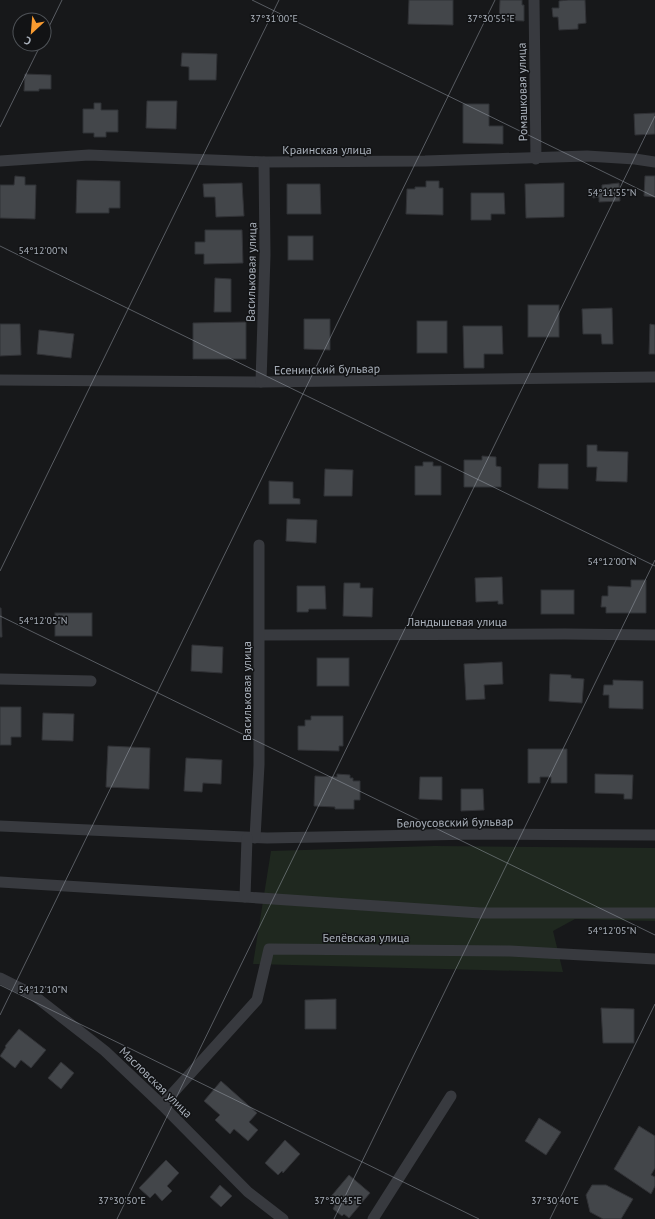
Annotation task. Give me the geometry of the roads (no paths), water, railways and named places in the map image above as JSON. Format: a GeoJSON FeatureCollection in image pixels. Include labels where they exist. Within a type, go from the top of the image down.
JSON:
{"type":"FeatureCollection","features":[{"type":"Feature","properties":{"kind":"street","name":"Ромашковая улица"},"geometry":{"type":"LineString","coordinates":[[534,0],[536,159]]}},
{"type":"Feature","properties":{"kind":"street","name":"Краинская улица"},"geometry":{"type":"LineString","coordinates":[[0,161],[89,155],[264,162],[536,159],[587,156],[635,159],[655,162]]}},
{"type":"Feature","properties":{"kind":"street","name":"Васильковая улица"},"geometry":{"type":"LineString","coordinates":[[261,382],[265,255],[264,162]]}},
{"type":"Feature","properties":{"kind":"street","name":"Есенинский бульвар"},"geometry":{"type":"LineString","coordinates":[[0,380],[261,382],[655,377]]}},
{"type":"Feature","properties":{"kind":"street","name":"Васильковая улица"},"geometry":{"type":"LineString","coordinates":[[245,897],[259,766],[259,545]]}},
{"type":"Feature","properties":{"kind":"street","name":"Ландышевая улица"},"geometry":{"type":"LineString","coordinates":[[260,635],[655,635]]}},
{"type":"Feature","properties":{"kind":"street"},"geometry":{"type":"LineString","coordinates":[[0,679],[91,681]]}},
{"type":"Feature","properties":{"kind":"street","name":"Белоусовский бульвар"},"geometry":{"type":"LineString","coordinates":[[0,826],[251,838],[477,834],[655,835]]}},
{"type":"Feature","properties":{"kind":"street"},"geometry":{"type":"LineString","coordinates":[[0,882],[480,913],[655,913]]}},
{"type":"Feature","properties":{"kind":"street","name":"Белёвская улица"},"geometry":{"type":"LineString","coordinates":[[162,1105],[257,1000],[270,949],[510,951],[655,960]]}},
{"type":"Feature","properties":{"kind":"street","name":"Масловская улица"},"geometry":{"type":"LineString","coordinates":[[0,978],[32,994],[105,1051],[162,1105],[248,1192],[283,1219]]}},
{"type":"Feature","properties":{"kind":"street"},"geometry":{"type":"LineString","coordinates":[[373,1219],[451,1096]]}}]}
